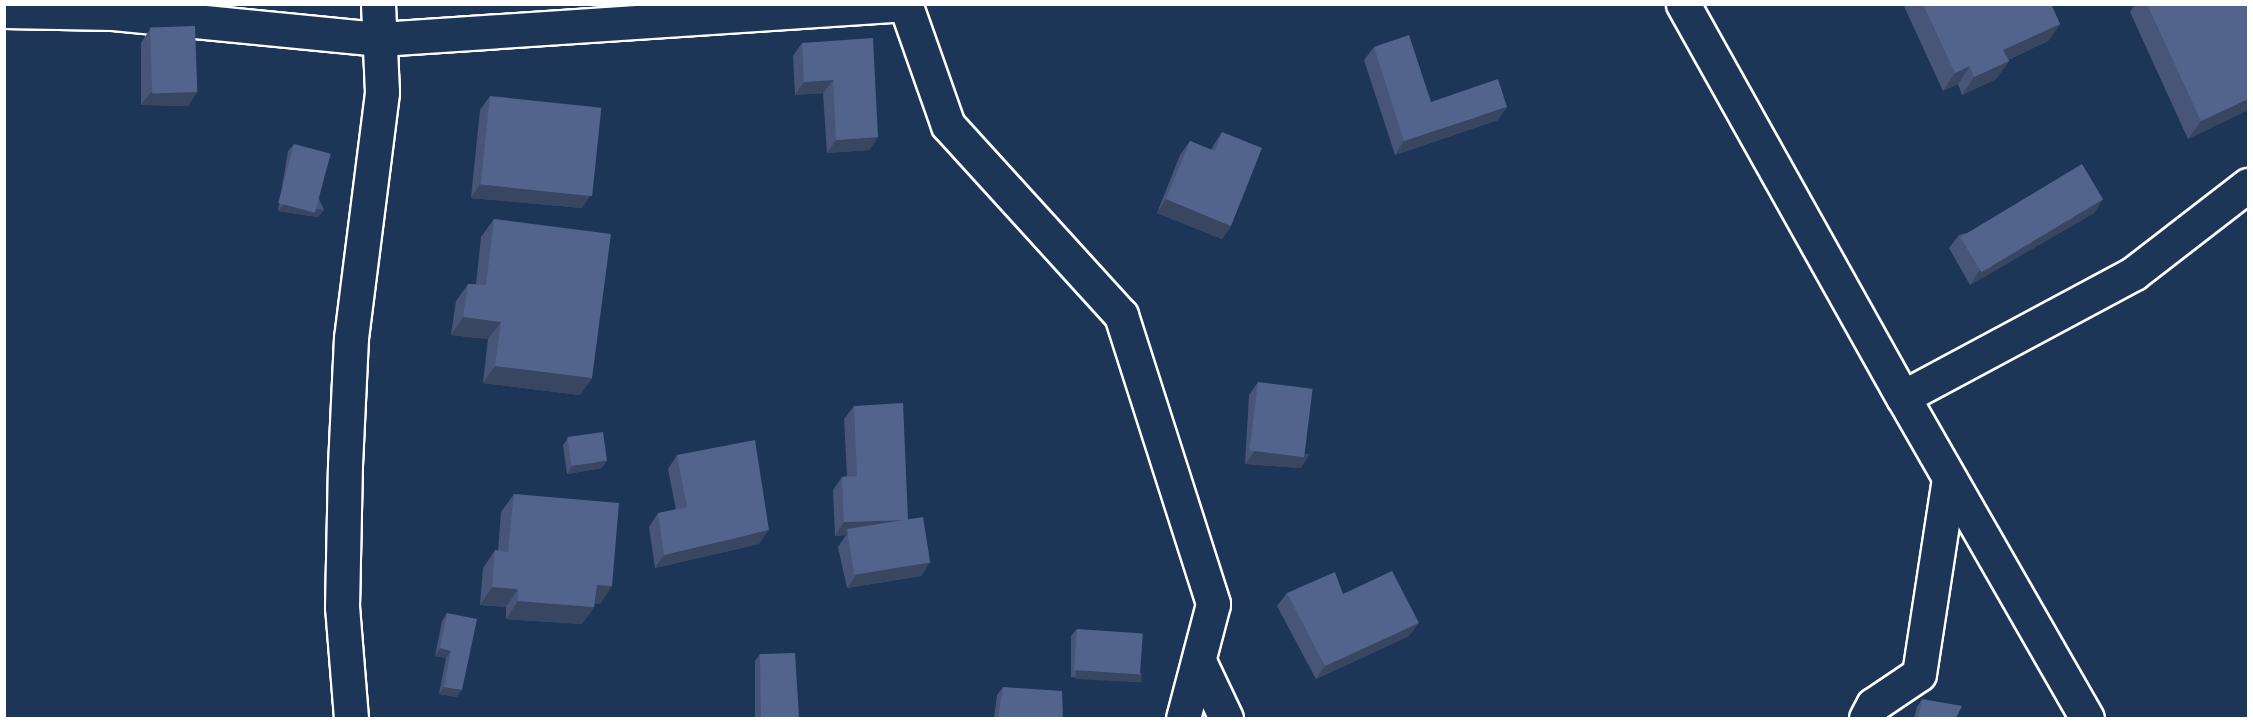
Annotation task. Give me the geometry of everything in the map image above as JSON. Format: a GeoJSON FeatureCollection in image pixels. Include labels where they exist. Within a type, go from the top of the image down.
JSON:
{"type":"FeatureCollection","features":[{"type":"Feature","properties":{"kind":"street"},"geometry":{"type":"LineString","coordinates":[[351,718],[342,608],[346,453],[351,338],[382,92],[378,4]]}},
{"type":"Feature","properties":{"kind":"street"},"geometry":{"type":"LineString","coordinates":[[1683,4],[1949,479],[2087,718]]}},
{"type":"Feature","properties":{"kind":"street"},"geometry":{"type":"LineString","coordinates":[[4,11],[113,13],[380,39],[907,5],[948,125],[1121,315],[1213,604],[1183,718]]}},
{"type":"Feature","properties":{"kind":"street"},"geometry":{"type":"LineString","coordinates":[[1903,397],[2134,273],[2248,185]]}},
{"type":"Feature","properties":{"kind":"street"},"geometry":{"type":"LineString","coordinates":[[1866,718],[1873,705],[1918,674],[1949,479]]}},
{"type":"Feature","properties":{"kind":"street"},"geometry":{"type":"LineString","coordinates":[[1199,661],[1226,718]]}},
{"type":"Feature","properties":{"kind":"building"},"geometry":{"type":"Polygon","coordinates":[[[1923,4],[2051,4],[2060,24],[2003,50],[2009,61],[1974,77],[1970,66],[1955,73],[1923,4]]]}},
{"type":"Feature","properties":{"kind":"building"},"geometry":{"type":"Polygon","coordinates":[[[2147,4],[2247,4],[2248,99],[2201,121],[2147,4]]]}},
{"type":"Feature","properties":{"kind":"building"},"geometry":{"type":"Polygon","coordinates":[[[195,26],[197,92],[152,94],[150,28],[195,26]]]}},
{"type":"Feature","properties":{"kind":"building"},"geometry":{"type":"Polygon","coordinates":[[[1409,35],[1431,102],[1498,79],[1507,107],[1404,141],[1374,47],[1409,35]]]}},
{"type":"Feature","properties":{"kind":"building"},"geometry":{"type":"Polygon","coordinates":[[[873,38],[878,137],[836,140],[833,80],[804,82],[802,43],[873,38]]]}},
{"type":"Feature","properties":{"kind":"building"},"geometry":{"type":"Polygon","coordinates":[[[490,96],[601,108],[592,196],[481,185],[490,96]]]}},
{"type":"Feature","properties":{"kind":"building"},"geometry":{"type":"Polygon","coordinates":[[[1222,132],[1262,148],[1231,226],[1166,199],[1190,141],[1215,151],[1222,132]]]}},
{"type":"Feature","properties":{"kind":"building"},"geometry":{"type":"Polygon","coordinates":[[[294,144],[331,154],[315,213],[278,203],[294,144]]]}},
{"type":"Feature","properties":{"kind":"building"},"geometry":{"type":"Polygon","coordinates":[[[2082,164],[2103,199],[1981,272],[1960,237],[2082,164]]]}},
{"type":"Feature","properties":{"kind":"building"},"geometry":{"type":"Polygon","coordinates":[[[494,219],[611,234],[592,378],[495,366],[501,322],[463,317],[468,284],[486,285],[494,219]]]}},
{"type":"Feature","properties":{"kind":"building"},"geometry":{"type":"Polygon","coordinates":[[[1258,382],[1313,389],[1304,457],[1250,450],[1258,382]]]}},
{"type":"Feature","properties":{"kind":"building"},"geometry":{"type":"Polygon","coordinates":[[[903,403],[908,520],[844,522],[842,477],[857,476],[854,406],[903,403]]]}},
{"type":"Feature","properties":{"kind":"building"},"geometry":{"type":"Polygon","coordinates":[[[603,432],[607,461],[571,466],[567,437],[603,432]]]}},
{"type":"Feature","properties":{"kind":"building"},"geometry":{"type":"Polygon","coordinates":[[[755,440],[769,530],[664,555],[658,513],[687,507],[677,455],[755,440]]]}},
{"type":"Feature","properties":{"kind":"building"},"geometry":{"type":"Polygon","coordinates":[[[514,494],[619,503],[612,586],[597,585],[594,607],[518,601],[518,589],[492,587],[495,550],[508,552],[514,494]]]}},
{"type":"Feature","properties":{"kind":"building"},"geometry":{"type":"Polygon","coordinates":[[[923,517],[930,562],[854,574],[847,529],[923,517]]]}},
{"type":"Feature","properties":{"kind":"building"},"geometry":{"type":"Polygon","coordinates":[[[1392,571],[1419,623],[1325,666],[1287,593],[1335,572],[1343,594],[1392,571]]]}},
{"type":"Feature","properties":{"kind":"building"},"geometry":{"type":"Polygon","coordinates":[[[447,613],[477,619],[462,690],[444,687],[451,651],[440,648],[447,613]]]}},
{"type":"Feature","properties":{"kind":"building"},"geometry":{"type":"Polygon","coordinates":[[[1077,629],[1143,634],[1140,675],[1074,670],[1077,629]]]}},
{"type":"Feature","properties":{"kind":"building"},"geometry":{"type":"Polygon","coordinates":[[[795,653],[799,717],[761,718],[760,654],[795,653]]]}},
{"type":"Feature","properties":{"kind":"building"},"geometry":{"type":"Polygon","coordinates":[[[1003,687],[1062,691],[1063,718],[998,717],[1003,687]]]}},
{"type":"Feature","properties":{"kind":"building"},"geometry":{"type":"Polygon","coordinates":[[[1922,699],[1962,706],[1956,718],[1918,718],[1922,699]]]}}]}
